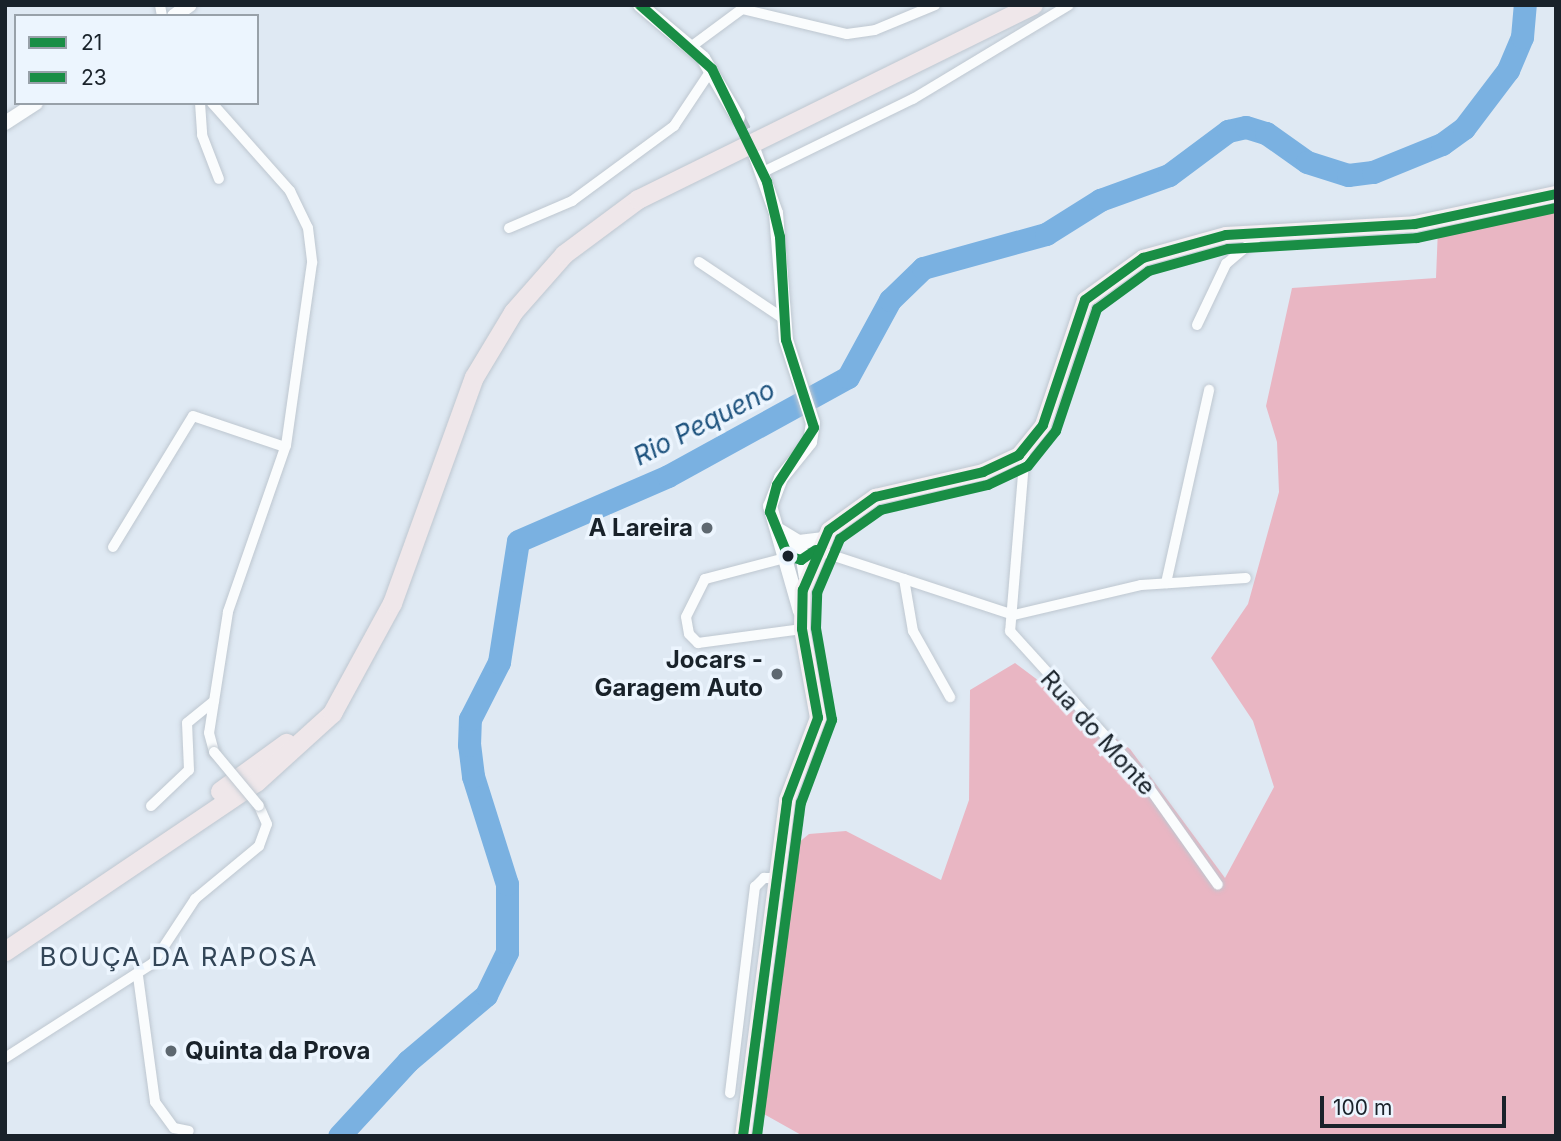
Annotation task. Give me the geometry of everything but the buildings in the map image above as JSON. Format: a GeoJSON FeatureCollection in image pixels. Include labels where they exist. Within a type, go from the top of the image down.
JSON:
{"type":"FeatureCollection","features":[{"type":"Feature","properties":{"kind":"highway"},"geometry":{"type":"LineString","coordinates":[[5,937],[268,757],[319,708],[380,598],[470,358],[507,300],[561,240],[656,178],[1004,5]]}},
{"type":"Feature","properties":{"kind":"highway"},"geometry":{"type":"LineString","coordinates":[[5,951],[256,782],[326,720],[392,603],[474,377],[513,312],[564,254],[638,200],[1033,5]]}},
{"type":"Feature","properties":{"kind":"main road"},"geometry":{"type":"LineString","coordinates":[[743,1136],[789,791],[818,718],[801,621],[806,577],[814,549],[845,514],[875,497],[991,470],[1025,450],[1043,425],[1076,319],[1092,290],[1160,251],[1265,231],[1423,223],[1556,194]]}},
{"type":"Feature","properties":{"kind":"street"},"geometry":{"type":"LineString","coordinates":[[640,5],[692,46],[712,69],[738,118]]}},
{"type":"Feature","properties":{"kind":"street"},"geometry":{"type":"LineString","coordinates":[[692,46],[742,9],[847,34],[875,30],[934,5]]}},
{"type":"Feature","properties":{"kind":"street"},"geometry":{"type":"LineString","coordinates":[[763,172],[905,103],[1069,5]]}},
{"type":"Feature","properties":{"kind":"street"},"geometry":{"type":"LineString","coordinates":[[509,228],[572,201],[674,126],[712,69]]}},
{"type":"Feature","properties":{"kind":"street"},"geometry":{"type":"LineString","coordinates":[[5,123],[33,105]]}},
{"type":"Feature","properties":{"kind":"street"},"geometry":{"type":"LineString","coordinates":[[200,105],[202,135],[219,179]]}},
{"type":"Feature","properties":{"kind":"street"},"geometry":{"type":"LineString","coordinates":[[5,1058],[138,976],[195,899],[256,850],[267,824],[259,806],[214,752],[214,701],[234,585],[285,447],[311,284],[309,234],[286,186],[214,105]]}},
{"type":"Feature","properties":{"kind":"street"},"geometry":{"type":"LineString","coordinates":[[751,145],[763,172],[780,237],[784,319],[798,378],[809,407],[812,438],[771,499],[782,542],[801,621],[698,643],[689,634],[686,617],[705,579],[782,542],[804,543],[814,549],[1007,614],[1166,583],[1246,578]]}},
{"type":"Feature","properties":{"kind":"street"},"geometry":{"type":"LineString","coordinates":[[1198,325],[1226,264],[1265,231]]}},
{"type":"Feature","properties":{"kind":"street"},"geometry":{"type":"LineString","coordinates":[[699,262],[784,319]]}},
{"type":"Feature","properties":{"kind":"street"},"geometry":{"type":"LineString","coordinates":[[1166,583],[1209,390]]}},
{"type":"Feature","properties":{"kind":"street"},"geometry":{"type":"LineString","coordinates":[[113,547],[193,416],[285,447]]}},
{"type":"Feature","properties":{"kind":"street"},"geometry":{"type":"LineString","coordinates":[[1007,614],[1025,450]]}},
{"type":"Feature","properties":{"kind":"street"},"geometry":{"type":"LineString","coordinates":[[782,542],[793,559],[814,549]]}},
{"type":"Feature","properties":{"kind":"street"},"geometry":{"type":"LineString","coordinates":[[904,579],[912,628],[950,697]]}},
{"type":"Feature","properties":{"kind":"street","name":"Rua do Monte"},"geometry":{"type":"LineString","coordinates":[[1007,614],[1016,641],[1138,772],[1218,885]]}},
{"type":"Feature","properties":{"kind":"street"},"geometry":{"type":"LineString","coordinates":[[151,806],[189,770],[187,723],[214,701]]}},
{"type":"Feature","properties":{"kind":"street"},"geometry":{"type":"LineString","coordinates":[[730,1093],[755,887],[764,878],[777,878]]}},
{"type":"Feature","properties":{"kind":"street"},"geometry":{"type":"LineString","coordinates":[[138,976],[155,1102],[174,1128],[189,1131]]}},
{"type":"Feature","properties":{"kind":"shaded area"},"geometry":{"type":"Polygon","coordinates":[[[1556,204],[1556,1136],[803,1136],[760,1112],[792,848],[809,834],[846,831],[941,880],[969,800],[970,690],[1015,663],[1130,749],[1225,878],[1274,787],[1253,721],[1211,658],[1248,604],[1279,492],[1277,442],[1266,406],[1292,288],[1436,278],[1438,228],[1556,204]]]}},
{"type":"Feature","properties":{"kind":"waterway","name":"Rio Pequeno"},"geometry":{"type":"LineString","coordinates":[[339,1136],[408,1061],[486,995],[507,952],[507,884],[473,776],[469,745],[470,719],[499,662],[518,541],[668,476],[848,377],[890,300],[923,268],[1046,234],[1100,200],[1169,175],[1228,131],[1246,127],[1266,133],[1307,162],[1348,175],[1373,172],[1442,144],[1464,128],[1508,70],[1522,37],[1525,5]]}},
{"type":"Feature","properties":{"kind":"tunnel"},"geometry":{"type":"LineString","coordinates":[[738,118],[752,145]]}},
{"type":"Feature","properties":{"kind":"transit line","name":"21"},"geometry":{"type":"LineString","coordinates":[[640,5],[712,69],[767,182],[780,237],[786,340],[814,428],[777,485],[770,512],[788,556],[801,560],[816,550]]}},
{"type":"Feature","properties":{"kind":"transit line","name":"21"},"geometry":{"type":"LineString","coordinates":[[743,1136],[787,800],[818,718],[802,629],[803,590],[829,530],[875,497],[983,472],[1019,455],[1043,425],[1085,300],[1143,258],[1226,235],[1415,224],[1556,194]]}},
{"type":"Feature","properties":{"kind":"transit line","name":"23"},"geometry":{"type":"LineString","coordinates":[[757,1136],[801,803],[832,720],[816,628],[817,593],[840,539],[881,510],[988,485],[1028,466],[1056,431],[1097,309],[1149,271],[1228,249],[1417,238],[1556,208]]}},
{"type":"Feature","properties":{"kind":"place","name":"A Lareira"},"geometry":{"type":"Point","coordinates":[707,528]}},
{"type":"Feature","properties":{"kind":"place","name":"Jocars - Garagem Auto"},"geometry":{"type":"Point","coordinates":[777,674]}},
{"type":"Feature","properties":{"kind":"place","name":"Quinta da Prova"},"geometry":{"type":"Point","coordinates":[171,1051]}},
{"type":"Feature","properties":{"kind":"district","name":"BOUÇA DA RAPOSA"},"geometry":{"type":"Point","coordinates":[179,957]}}]}
